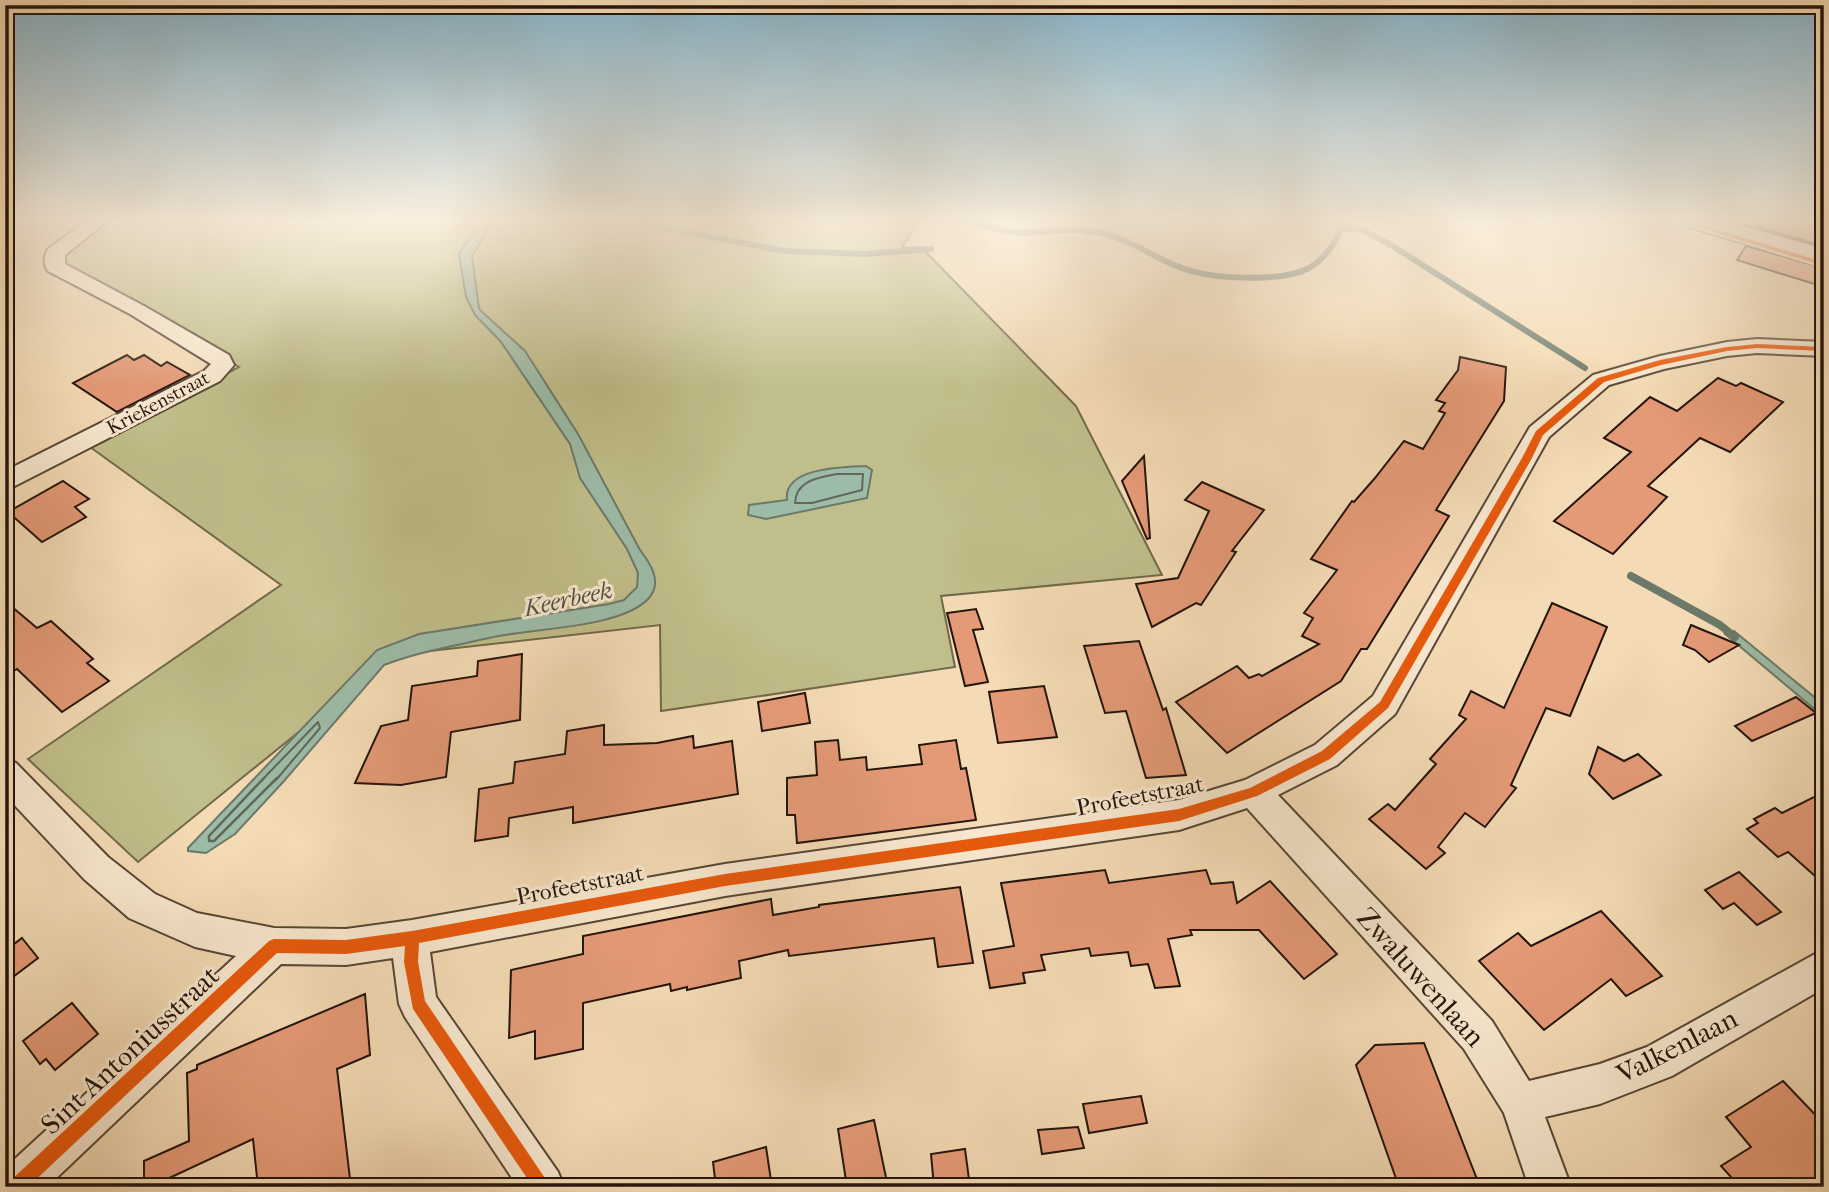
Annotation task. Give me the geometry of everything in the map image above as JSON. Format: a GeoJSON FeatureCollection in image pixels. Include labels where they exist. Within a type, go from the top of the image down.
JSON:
{"type":"FeatureCollection","features":[{"type":"Feature","properties":{"kind":"street","name":"Kriekenstraat"},"geometry":{"type":"LineString","coordinates":[[5,482],[212,376],[223,365],[221,360],[182,336],[73,277]]}},
{"type":"Feature","properties":{"kind":"street","name":"Profeetstraat"},"geometry":{"type":"LineString","coordinates":[[5,773],[96,868],[142,906],[195,930],[274,946],[346,947],[412,938],[725,880],[1179,816],[1253,792],[1326,755],[1384,705],[1539,433],[1567,406],[1601,380],[1660,363],[1727,349],[1757,346],[1824,349]]}},
{"type":"Feature","properties":{"kind":"street","name":"Zwaluwenlaan"},"geometry":{"type":"LineString","coordinates":[[1253,792],[1478,1035],[1520,1103],[1550,1187]]}},
{"type":"Feature","properties":{"kind":"street"},"geometry":{"type":"LineString","coordinates":[[412,938],[411,962],[418,1004],[543,1187]]}},
{"type":"Feature","properties":{"kind":"street","name":"Sint Antoniusstraat"},"geometry":{"type":"LineString","coordinates":[[16,1187],[274,946]]}},
{"type":"Feature","properties":{"kind":"street","name":"Valkenlaan"},"geometry":{"type":"LineString","coordinates":[[1520,1103],[1601,1084],[1658,1062],[1824,967]]}},
{"type":"Feature","properties":{"kind":"shaded area"},"geometry":{"type":"Polygon","coordinates":[[[87,277],[950,277],[1076,406],[1162,575],[941,596],[955,667],[661,711],[660,625],[394,655],[138,862],[28,759],[281,585],[90,447],[239,367],[87,277]]]}},
{"type":"Feature","properties":{"kind":"water"},"geometry":{"type":"Polygon","coordinates":[[[463,277],[475,277],[479,309],[525,351],[578,434],[651,567],[655,579],[653,592],[636,608],[597,622],[489,638],[422,653],[384,665],[235,834],[206,853],[188,851],[377,650],[419,634],[609,604],[624,600],[637,587],[638,573],[627,549],[580,478],[570,444],[501,342],[475,315],[466,297],[463,277]]]}},
{"type":"Feature","properties":{"kind":"water"},"geometry":{"type":"Polygon","coordinates":[[[866,466],[872,470],[867,498],[766,519],[748,515],[749,505],[787,500],[788,489],[804,475],[830,468],[866,466]]]}},
{"type":"Feature","properties":{"kind":"water"},"geometry":{"type":"Polygon","coordinates":[[[1734,631],[1824,705],[1824,717],[1725,634],[1734,631]]]}},
{"type":"Feature","properties":{"kind":"building"},"geometry":{"type":"Polygon","coordinates":[[[1791,277],[1824,277],[1824,287],[1791,277]]]}},
{"type":"Feature","properties":{"kind":"building"},"geometry":{"type":"Polygon","coordinates":[[[127,355],[134,360],[144,355],[161,366],[167,362],[190,375],[117,412],[73,383],[127,355]]]}},
{"type":"Feature","properties":{"kind":"building"},"geometry":{"type":"Polygon","coordinates":[[[1460,357],[1506,367],[1504,401],[1436,510],[1449,516],[1367,649],[1361,649],[1341,681],[1227,753],[1176,702],[1237,666],[1249,678],[1259,674],[1262,676],[1319,644],[1302,636],[1313,618],[1304,613],[1337,570],[1311,559],[1352,501],[1354,502],[1375,478],[1404,441],[1423,449],[1445,413],[1439,411],[1445,403],[1436,400],[1458,370],[1460,357]]]}},
{"type":"Feature","properties":{"kind":"building"},"geometry":{"type":"Polygon","coordinates":[[[1718,378],[1736,386],[1741,383],[1783,402],[1730,452],[1700,438],[1648,486],[1667,497],[1613,554],[1554,521],[1631,452],[1604,438],[1650,397],[1677,411],[1718,378]]]}},
{"type":"Feature","properties":{"kind":"building"},"geometry":{"type":"Polygon","coordinates":[[[1144,456],[1150,538],[1147,539],[1122,481],[1144,456]]]}},
{"type":"Feature","properties":{"kind":"building"},"geometry":{"type":"Polygon","coordinates":[[[63,481],[89,499],[75,507],[86,517],[42,542],[8,512],[63,481]]]}},
{"type":"Feature","properties":{"kind":"building"},"geometry":{"type":"Polygon","coordinates":[[[1202,482],[1264,510],[1232,551],[1236,552],[1201,605],[1196,603],[1152,627],[1136,584],[1178,578],[1209,511],[1185,500],[1202,482]]]}},
{"type":"Feature","properties":{"kind":"building"},"geometry":{"type":"Polygon","coordinates":[[[5,601],[37,628],[51,621],[93,659],[87,663],[109,681],[62,712],[17,669],[5,676],[5,601]]]}},
{"type":"Feature","properties":{"kind":"building"},"geometry":{"type":"Polygon","coordinates":[[[1552,603],[1607,627],[1570,716],[1546,708],[1511,785],[1516,788],[1485,827],[1465,813],[1438,847],[1445,853],[1426,869],[1369,819],[1388,804],[1395,810],[1436,764],[1430,759],[1466,719],[1459,715],[1471,691],[1504,708],[1552,603]]]}},
{"type":"Feature","properties":{"kind":"building"},"geometry":{"type":"Polygon","coordinates":[[[976,609],[983,629],[973,630],[988,682],[965,686],[947,613],[976,609]]]}},
{"type":"Feature","properties":{"kind":"building"},"geometry":{"type":"Polygon","coordinates":[[[1691,625],[1739,645],[1709,662],[1695,650],[1683,645],[1691,625]]]}},
{"type":"Feature","properties":{"kind":"building"},"geometry":{"type":"Polygon","coordinates":[[[1139,641],[1163,710],[1166,708],[1186,775],[1146,778],[1126,711],[1105,713],[1084,646],[1139,641]]]}},
{"type":"Feature","properties":{"kind":"building"},"geometry":{"type":"Polygon","coordinates":[[[522,654],[520,720],[451,732],[446,777],[401,785],[355,783],[381,726],[408,720],[412,686],[477,676],[478,661],[522,654]]]}},
{"type":"Feature","properties":{"kind":"building"},"geometry":{"type":"Polygon","coordinates":[[[1044,686],[1057,737],[998,743],[989,692],[1044,686]]]}},
{"type":"Feature","properties":{"kind":"building"},"geometry":{"type":"Polygon","coordinates":[[[805,693],[810,723],[762,731],[758,702],[805,693]]]}},
{"type":"Feature","properties":{"kind":"building"},"geometry":{"type":"Polygon","coordinates":[[[1796,697],[1816,713],[1752,741],[1735,726],[1796,697]]]}},
{"type":"Feature","properties":{"kind":"building"},"geometry":{"type":"Polygon","coordinates":[[[604,725],[604,745],[657,743],[693,736],[694,748],[732,741],[738,794],[573,823],[573,807],[509,818],[508,836],[475,841],[479,789],[513,783],[515,762],[565,754],[567,731],[604,725]]]}},
{"type":"Feature","properties":{"kind":"building"},"geometry":{"type":"Polygon","coordinates":[[[838,740],[840,760],[866,757],[867,770],[922,764],[919,745],[956,740],[961,769],[966,768],[976,820],[797,843],[795,815],[787,815],[787,778],[817,775],[815,742],[838,740]]]}},
{"type":"Feature","properties":{"kind":"building"},"geometry":{"type":"Polygon","coordinates":[[[1598,747],[1624,761],[1638,754],[1661,775],[1613,799],[1589,774],[1598,747]]]}},
{"type":"Feature","properties":{"kind":"building"},"geometry":{"type":"Polygon","coordinates":[[[1824,792],[1824,884],[1788,852],[1778,857],[1747,829],[1758,823],[1754,819],[1775,808],[1782,813],[1824,792]]]}},
{"type":"Feature","properties":{"kind":"building"},"geometry":{"type":"Polygon","coordinates":[[[1105,870],[1109,883],[1206,870],[1211,884],[1233,882],[1237,903],[1270,881],[1337,954],[1304,979],[1259,930],[1190,930],[1192,935],[1168,939],[1180,986],[1155,988],[1148,964],[1131,966],[1128,952],[1091,956],[1089,948],[1041,955],[1045,970],[1023,973],[1025,983],[990,988],[983,951],[1014,946],[1001,883],[1105,870]]]}},
{"type":"Feature","properties":{"kind":"building"},"geometry":{"type":"Polygon","coordinates":[[[1739,872],[1781,912],[1757,925],[1734,903],[1723,909],[1705,890],[1739,872]]]}},
{"type":"Feature","properties":{"kind":"building"},"geometry":{"type":"Polygon","coordinates":[[[960,887],[973,963],[938,967],[934,938],[789,956],[788,950],[739,961],[741,978],[687,990],[687,987],[671,991],[670,984],[583,1003],[583,1049],[535,1059],[535,1031],[509,1038],[511,970],[583,954],[583,936],[771,899],[773,915],[819,905],[960,887]]]}},
{"type":"Feature","properties":{"kind":"building"},"geometry":{"type":"Polygon","coordinates":[[[1601,911],[1662,976],[1626,996],[1611,979],[1544,1030],[1479,961],[1518,933],[1531,946],[1601,911]]]}},
{"type":"Feature","properties":{"kind":"building"},"geometry":{"type":"Polygon","coordinates":[[[22,938],[38,958],[5,983],[5,951],[22,938]]]}},
{"type":"Feature","properties":{"kind":"building"},"geometry":{"type":"Polygon","coordinates":[[[365,994],[370,1055],[337,1069],[350,1179],[336,1187],[258,1187],[253,1139],[150,1187],[144,1187],[144,1161],[189,1141],[187,1073],[197,1069],[197,1065],[365,994]]]}},
{"type":"Feature","properties":{"kind":"building"},"geometry":{"type":"Polygon","coordinates":[[[72,1003],[98,1034],[55,1070],[46,1059],[40,1064],[23,1041],[72,1003]]]}},
{"type":"Feature","properties":{"kind":"building"},"geometry":{"type":"Polygon","coordinates":[[[1424,1043],[1480,1187],[1399,1187],[1356,1065],[1375,1045],[1424,1043]]]}},
{"type":"Feature","properties":{"kind":"building"},"geometry":{"type":"Polygon","coordinates":[[[1783,1081],[1824,1124],[1824,1187],[1740,1187],[1721,1166],[1751,1147],[1726,1117],[1783,1081]]]}},
{"type":"Feature","properties":{"kind":"building"},"geometry":{"type":"Polygon","coordinates":[[[1141,1096],[1147,1123],[1089,1133],[1083,1104],[1141,1096]]]}},
{"type":"Feature","properties":{"kind":"building"},"geometry":{"type":"Polygon","coordinates":[[[874,1120],[888,1187],[847,1187],[838,1129],[874,1120]]]}},
{"type":"Feature","properties":{"kind":"building"},"geometry":{"type":"Polygon","coordinates":[[[1078,1127],[1084,1148],[1042,1154],[1038,1130],[1078,1127]]]}},
{"type":"Feature","properties":{"kind":"building"},"geometry":{"type":"Polygon","coordinates":[[[766,1147],[772,1187],[716,1187],[713,1162],[766,1147]]]}},
{"type":"Feature","properties":{"kind":"building"},"geometry":{"type":"Polygon","coordinates":[[[965,1149],[970,1187],[934,1187],[931,1154],[965,1149]]]}},
{"type":"Feature","properties":{"kind":"waterway"},"geometry":{"type":"LineString","coordinates":[[1230,277],[1270,277]]}},
{"type":"Feature","properties":{"kind":"waterway"},"geometry":{"type":"LineString","coordinates":[[1441,277],[1585,368]]}},
{"type":"Feature","properties":{"kind":"waterway"},"geometry":{"type":"LineString","coordinates":[[1631,576],[1720,625],[1735,637]]}},
{"type":"Feature","properties":{"kind":"cycle path"},"geometry":{"type":"LineString","coordinates":[[16,1187],[274,946],[346,947],[412,938],[725,880],[1179,815],[1253,792],[1326,755],[1384,705],[1539,433],[1601,380],[1660,363],[1727,349],[1757,346],[1824,349]]}},
{"type":"Feature","properties":{"kind":"cycle path"},"geometry":{"type":"LineString","coordinates":[[412,938],[411,962],[418,1004],[543,1187]]}},
{"type":"Feature","properties":{"kind":"water label","name":"Keerbeek"},"geometry":{"type":"Point","coordinates":[568,599]}}]}
